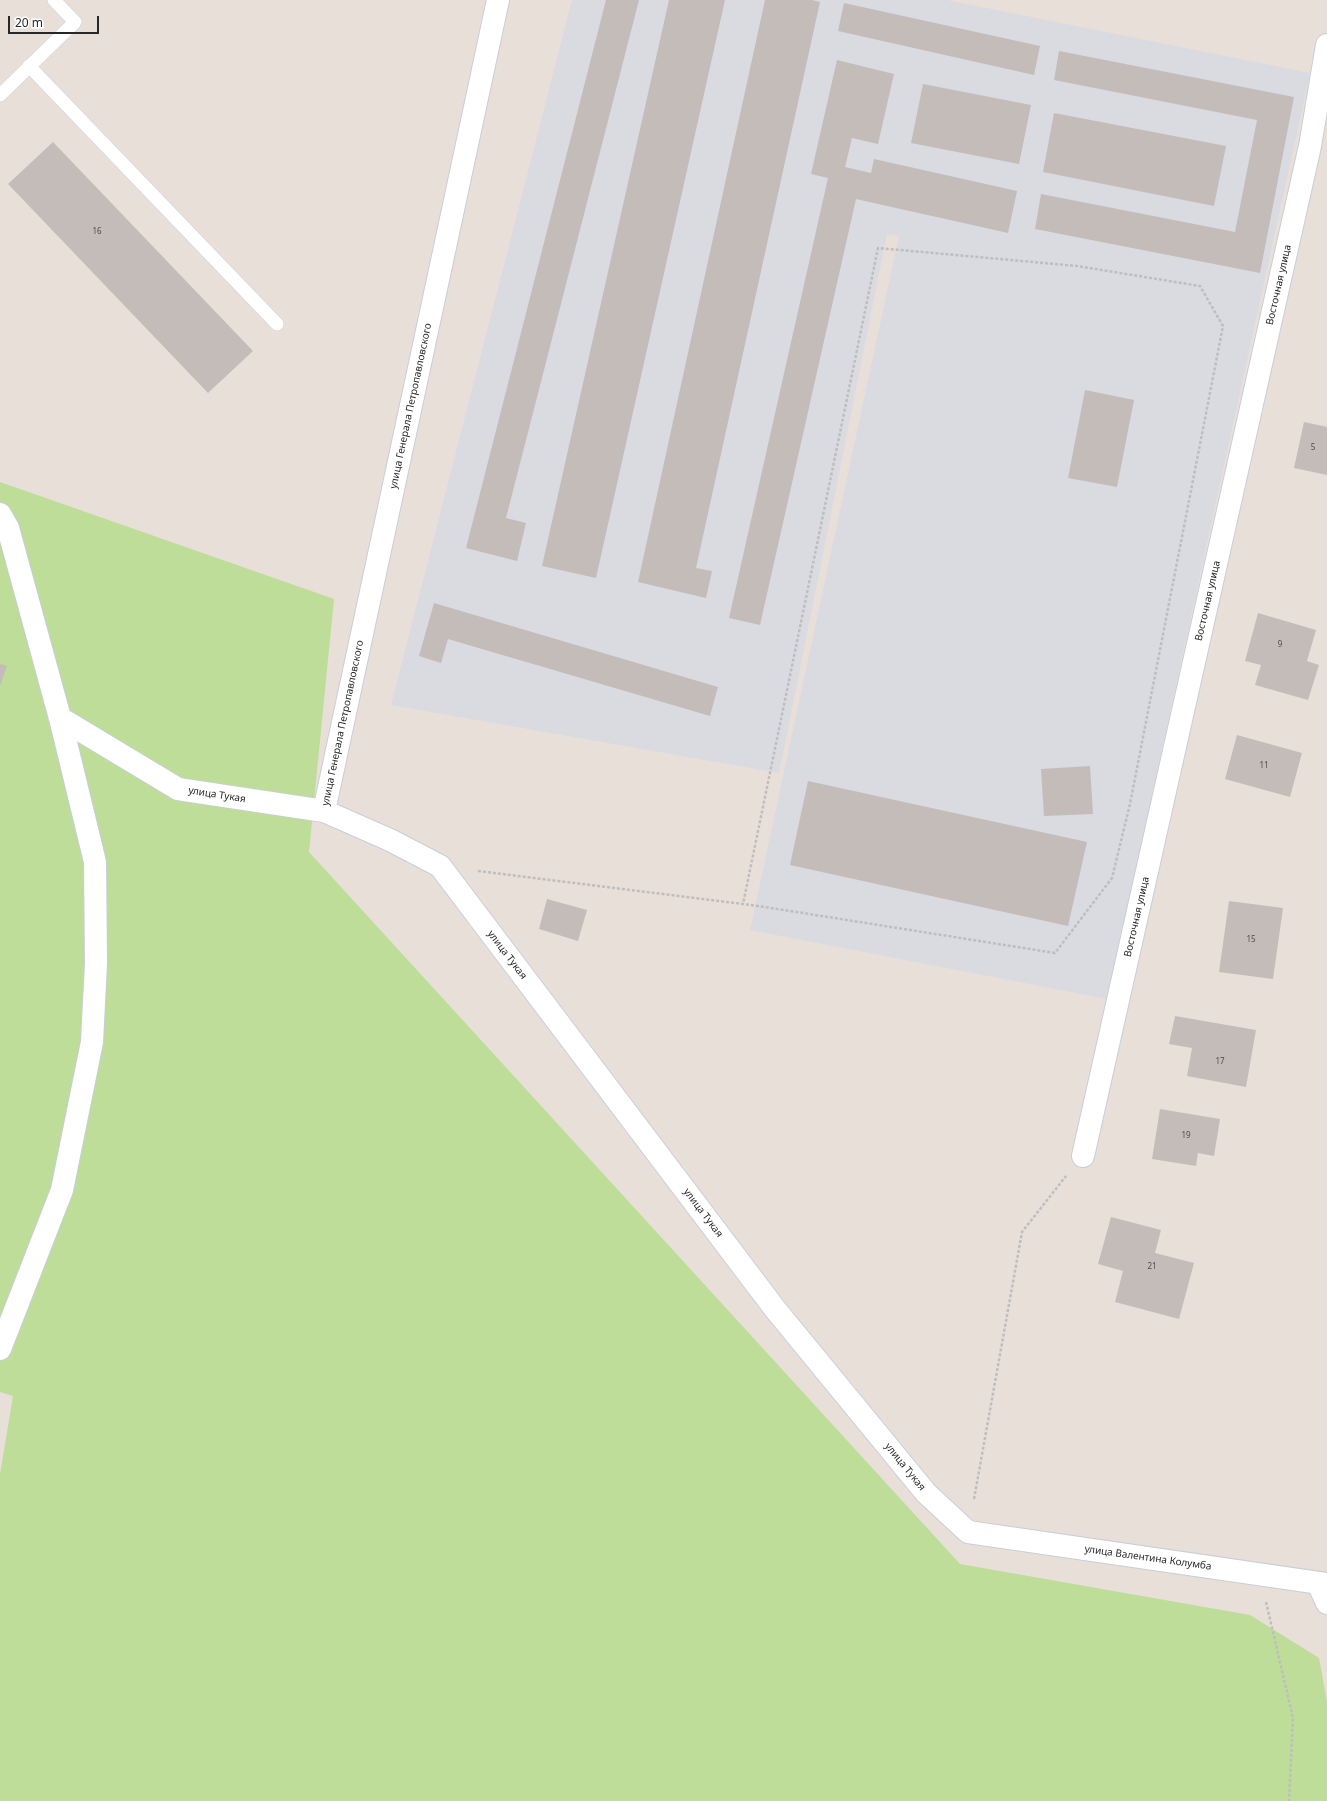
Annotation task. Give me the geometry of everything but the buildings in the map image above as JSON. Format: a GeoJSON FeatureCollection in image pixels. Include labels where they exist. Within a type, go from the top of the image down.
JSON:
{"type":"FeatureCollection","features":[{"type":"Feature","properties":{"kind":"street","name":"улица Генерала Петропавловского"},"geometry":{"type":"LineString","coordinates":[[324,812],[498,0]]}},
{"type":"Feature","properties":{"kind":"street","name":"Восточная улица"},"geometry":{"type":"LineString","coordinates":[[1083,1156],[1308,153],[1327,45]]}},
{"type":"Feature","properties":{"kind":"street"},"geometry":{"type":"LineString","coordinates":[[0,514],[8,528],[60,718],[95,862],[96,963],[92,1042],[62,1190],[0,1349]]}},
{"type":"Feature","properties":{"kind":"street","name":"улица Тукая"},"geometry":{"type":"LineString","coordinates":[[60,718],[178,789],[324,812],[390,840],[440,866],[775,1309],[926,1493],[968,1532]]}},
{"type":"Feature","properties":{"kind":"street","name":"улица Валентина Колумба"},"geometry":{"type":"LineString","coordinates":[[968,1532],[1322,1583]]}},
{"type":"Feature","properties":{"kind":"street"},"geometry":{"type":"LineString","coordinates":[[1322,1583],[1327,1603]]}},
{"type":"Feature","properties":{"kind":"lane"},"geometry":{"type":"LineString","coordinates":[[0,95],[75,22],[54,0]]}},
{"type":"Feature","properties":{"kind":"lane"},"geometry":{"type":"LineString","coordinates":[[29,66],[277,324]]}},
{"type":"Feature","properties":{"kind":"path"},"geometry":{"type":"LineString","coordinates":[[440,866],[743,904],[1055,953],[1112,878],[1130,804],[1223,326],[1200,286],[1077,266],[878,248],[743,904]]}},
{"type":"Feature","properties":{"kind":"path"},"geometry":{"type":"LineString","coordinates":[[968,1532],[1022,1232],[1083,1156]]}},
{"type":"Feature","properties":{"kind":"path"},"geometry":{"type":"LineString","coordinates":[[1260,1574],[1293,1718],[1289,1801]]}},
{"type":"Feature","properties":{"kind":"shaded area"},"geometry":{"type":"Polygon","coordinates":[[[572,0],[947,0],[1310,73],[1107,999],[750,930],[899,236],[887,234],[779,773],[391,705],[572,0]]]}},
{"type":"Feature","properties":{"kind":"green space"},"geometry":{"type":"Polygon","coordinates":[[[0,482],[334,599],[309,852],[960,1564],[1250,1615],[1319,1658],[1327,1702],[1327,1801],[0,1801],[0,1474],[13,1396],[0,1392],[0,482]]]}}]}
